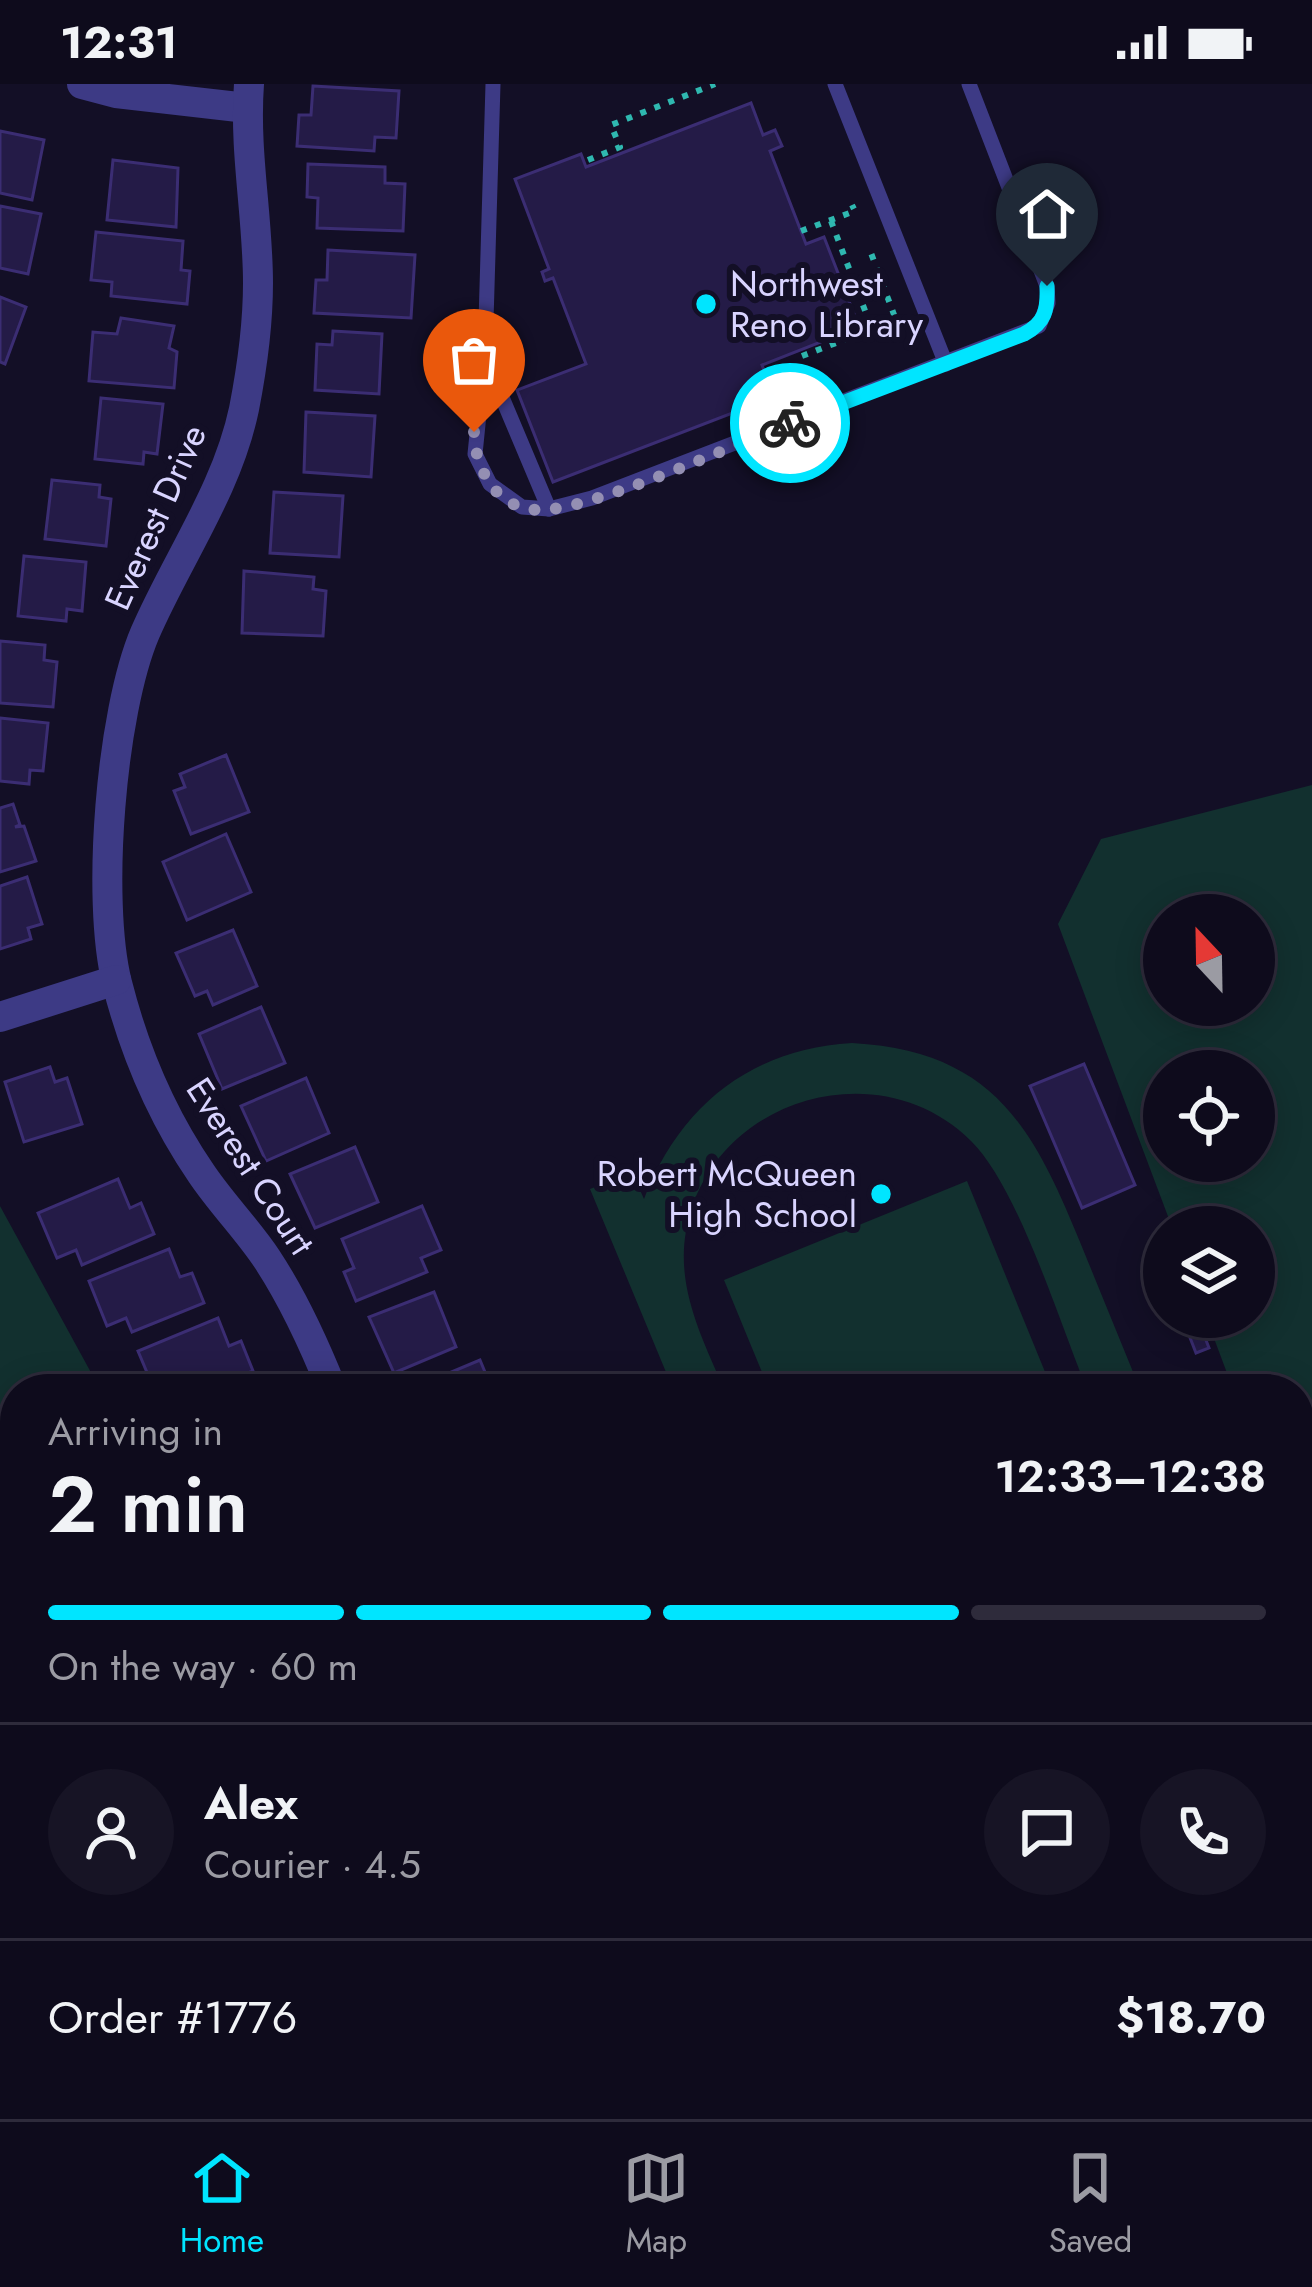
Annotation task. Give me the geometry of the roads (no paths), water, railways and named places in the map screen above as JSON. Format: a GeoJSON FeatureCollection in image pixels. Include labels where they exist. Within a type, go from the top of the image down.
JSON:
{"type":"FeatureCollection","features":[{"type":"Feature","properties":{"kind":"street"},"geometry":{"type":"LineString","coordinates":[[82,84],[116,93],[248,96]]}},
{"type":"Feature","properties":{"kind":"street","name":"Everest Drive"},"geometry":{"type":"LineString","coordinates":[[116,980],[109,930],[109,860],[121,721],[131,672],[143,637],[222,478],[243,416],[255,350],[258,280],[247,167],[248,96]]}},
{"type":"Feature","properties":{"kind":"street"},"geometry":{"type":"LineString","coordinates":[[0,1017],[116,980]]}},
{"type":"Feature","properties":{"kind":"street","name":"Everest Court"},"geometry":{"type":"LineString","coordinates":[[116,980],[141,1059],[165,1114],[201,1173],[267,1258],[308,1328],[326,1374]]}},
{"type":"Feature","properties":{"kind":"lane"},"geometry":{"type":"LineString","coordinates":[[493,84],[485,356],[474,432],[481,470],[512,503],[549,509],[592,498],[1039,326],[1048,303],[1041,268],[970,84]]}},
{"type":"Feature","properties":{"kind":"lane"},"geometry":{"type":"LineString","coordinates":[[835,84],[946,364]]}},
{"type":"Feature","properties":{"kind":"lane"},"geometry":{"type":"LineString","coordinates":[[485,356],[549,509]]}},
{"type":"Feature","properties":{"kind":"place","name":"Northwest Reno Library"},"geometry":{"type":"Point","coordinates":[706,304]}},
{"type":"Feature","properties":{"kind":"place","name":"Robert McQueen High School"},"geometry":{"type":"Point","coordinates":[881,1194]}}]}
